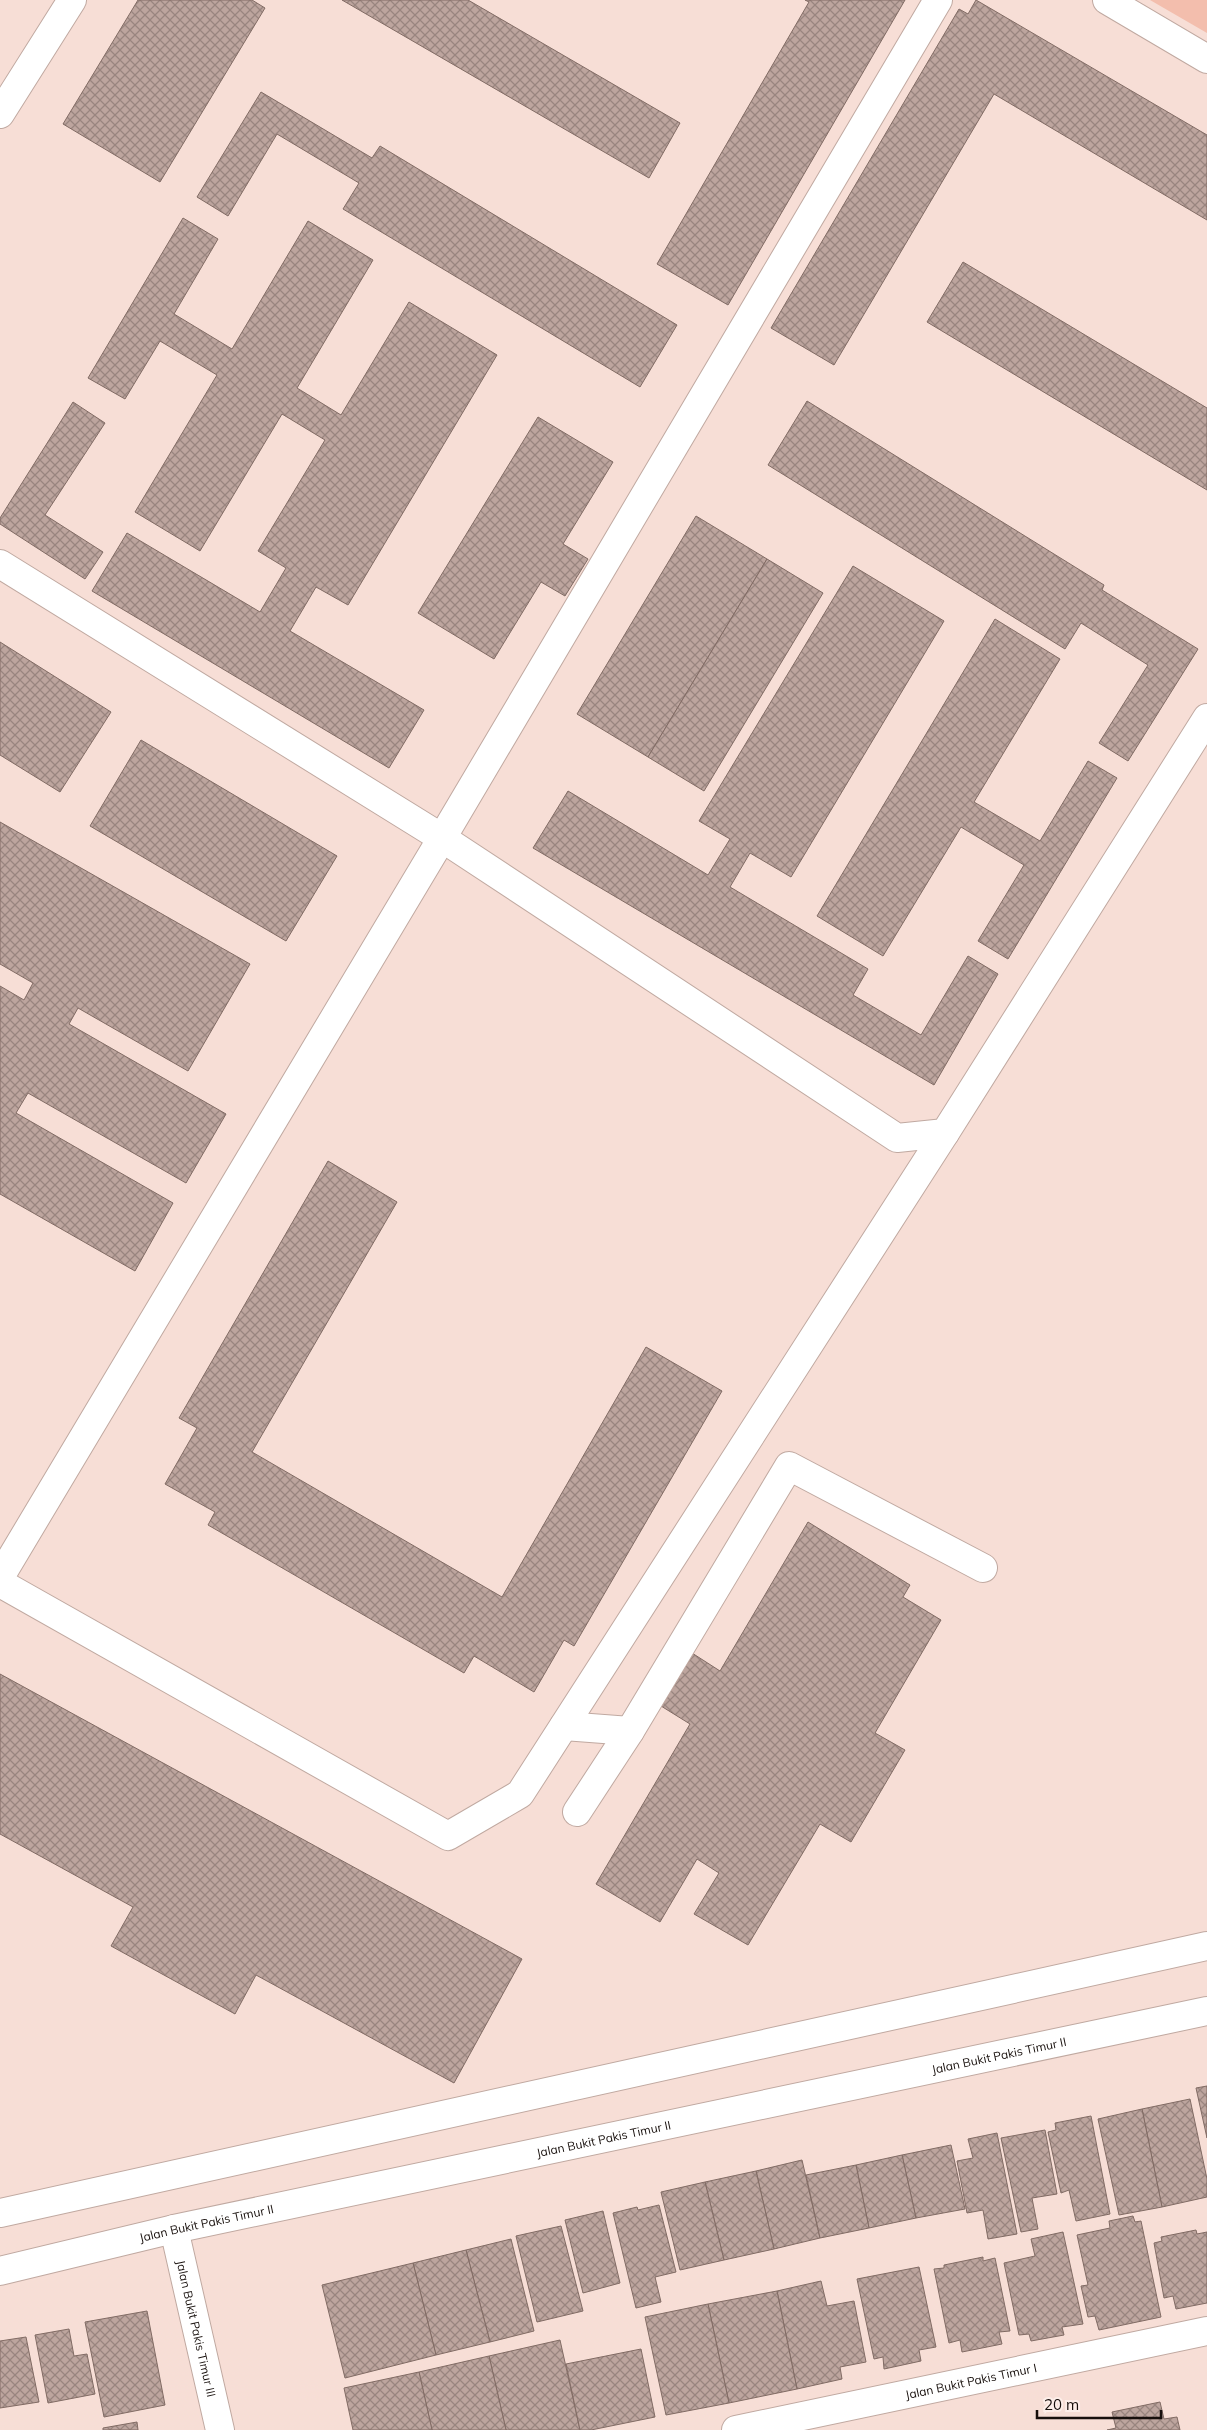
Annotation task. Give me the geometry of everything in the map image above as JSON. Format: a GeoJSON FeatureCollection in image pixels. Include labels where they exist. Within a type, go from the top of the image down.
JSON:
{"type":"FeatureCollection","features":[{"type":"Feature","properties":{"kind":"street"},"geometry":{"type":"LineString","coordinates":[[0,114],[72,0]]}},
{"type":"Feature","properties":{"kind":"street"},"geometry":{"type":"LineString","coordinates":[[0,1577],[442,838],[938,0]]}},
{"type":"Feature","properties":{"kind":"street"},"geometry":{"type":"LineString","coordinates":[[1107,0],[1207,59]]}},
{"type":"Feature","properties":{"kind":"street"},"geometry":{"type":"LineString","coordinates":[[0,564],[442,838],[897,1138],[944,1134]]}},
{"type":"Feature","properties":{"kind":"street"},"geometry":{"type":"LineString","coordinates":[[0,1583],[448,1836],[520,1794],[944,1134],[1207,718]]}},
{"type":"Feature","properties":{"kind":"street"},"geometry":{"type":"LineString","coordinates":[[577,1812],[630,1731],[789,1466],[983,1568]]}},
{"type":"Feature","properties":{"kind":"street"},"geometry":{"type":"LineString","coordinates":[[564,1726],[630,1731]]}},
{"type":"Feature","properties":{"kind":"street"},"geometry":{"type":"LineString","coordinates":[[0,2214],[1207,1946]]}},
{"type":"Feature","properties":{"kind":"street","name":"Jalan Bukit Pakis Timur II"},"geometry":{"type":"LineString","coordinates":[[0,2271],[174,2229],[1207,2011]]}},
{"type":"Feature","properties":{"kind":"street","name":"Jalan Bukit Pakis Timur III"},"geometry":{"type":"LineString","coordinates":[[174,2229],[220,2430]]}},
{"type":"Feature","properties":{"kind":"street","name":"Jalan Bukit Pakis Timur I"},"geometry":{"type":"LineString","coordinates":[[736,2430],[1207,2331]]}},
{"type":"Feature","properties":{"kind":"shaded area"},"geometry":{"type":"Polygon","coordinates":[[[1150,0],[1207,0],[1207,33],[1150,0]]]}},
{"type":"Feature","properties":{"kind":"building"},"geometry":{"type":"Polygon","coordinates":[[[138,0],[252,0],[265,8],[160,182],[63,124],[138,0]]]}},
{"type":"Feature","properties":{"kind":"building"},"geometry":{"type":"Polygon","coordinates":[[[342,0],[468,0],[680,123],[649,178],[342,0]]]}},
{"type":"Feature","properties":{"kind":"building"},"geometry":{"type":"Polygon","coordinates":[[[805,0],[905,0],[728,305],[657,264],[809,2],[805,0]]]}},
{"type":"Feature","properties":{"kind":"building"},"geometry":{"type":"Polygon","coordinates":[[[976,0],[1207,135],[1207,220],[994,94],[834,365],[771,328],[959,9],[968,14],[976,0]]]}},
{"type":"Feature","properties":{"kind":"building"},"geometry":{"type":"Polygon","coordinates":[[[261,92],[372,158],[380,146],[677,325],[640,387],[343,209],[359,183],[277,134],[228,216],[197,197],[261,92]]]}},
{"type":"Feature","properties":{"kind":"building"},"geometry":{"type":"Polygon","coordinates":[[[183,218],[218,239],[174,314],[232,349],[308,221],[373,260],[297,388],[341,415],[409,302],[497,355],[348,605],[316,587],[290,631],[424,710],[389,768],[92,591],[127,533],[260,612],[286,568],[258,551],[325,440],[282,414],[200,551],[135,512],[217,375],[160,341],[125,399],[88,378],[183,218]]]}},
{"type":"Feature","properties":{"kind":"building"},"geometry":{"type":"Polygon","coordinates":[[[963,262],[1207,408],[1207,490],[927,322],[963,262]]]}},
{"type":"Feature","properties":{"kind":"building"},"geometry":{"type":"Polygon","coordinates":[[[807,401],[1104,585],[1102,590],[1198,649],[1128,761],[1099,743],[1148,665],[1081,623],[1065,649],[768,465],[807,401]]]}},
{"type":"Feature","properties":{"kind":"building"},"geometry":{"type":"Polygon","coordinates":[[[73,402],[105,423],[45,515],[103,552],[85,579],[0,524],[0,518],[73,402]]]}},
{"type":"Feature","properties":{"kind":"building"},"geometry":{"type":"Polygon","coordinates":[[[538,417],[613,462],[563,544],[588,559],[565,596],[541,582],[494,659],[418,613],[538,417]]]}},
{"type":"Feature","properties":{"kind":"building"},"geometry":{"type":"Polygon","coordinates":[[[696,516],[767,559],[648,757],[577,714],[696,516]]]}},
{"type":"Feature","properties":{"kind":"building"},"geometry":{"type":"Polygon","coordinates":[[[767,559],[823,593],[704,791],[648,757],[767,559]]]}},
{"type":"Feature","properties":{"kind":"building"},"geometry":{"type":"Polygon","coordinates":[[[853,566],[944,621],[791,877],[750,853],[730,887],[868,969],[853,995],[921,1035],[968,956],[998,974],[934,1085],[533,848],[568,791],[708,875],[730,839],[699,821],[853,566]]]}},
{"type":"Feature","properties":{"kind":"building"},"geometry":{"type":"Polygon","coordinates":[[[995,619],[1060,659],[974,802],[1040,841],[1088,761],[1117,778],[1008,959],[978,941],[1024,865],[961,827],[883,956],[817,916],[995,619]]]}},
{"type":"Feature","properties":{"kind":"building"},"geometry":{"type":"Polygon","coordinates":[[[0,642],[111,712],[60,792],[0,755],[0,642]]]}},
{"type":"Feature","properties":{"kind":"building"},"geometry":{"type":"Polygon","coordinates":[[[141,740],[337,856],[286,941],[90,826],[141,740]]]}},
{"type":"Feature","properties":{"kind":"building"},"geometry":{"type":"Polygon","coordinates":[[[0,822],[250,964],[188,1071],[78,1008],[69,1024],[226,1114],[186,1183],[28,1093],[16,1113],[173,1203],[135,1271],[0,1194],[0,986],[24,1000],[33,983],[0,964],[0,822]]]}},
{"type":"Feature","properties":{"kind":"building"},"geometry":{"type":"Polygon","coordinates":[[[328,1161],[397,1202],[252,1452],[502,1597],[646,1347],[722,1391],[574,1646],[564,1640],[534,1692],[474,1656],[464,1673],[208,1525],[215,1512],[165,1484],[197,1428],[179,1418],[328,1161]]]}},
{"type":"Feature","properties":{"kind":"building"},"geometry":{"type":"Polygon","coordinates":[[[808,1522],[910,1585],[903,1597],[941,1620],[875,1733],[905,1750],[851,1842],[820,1824],[748,1945],[694,1914],[719,1873],[697,1859],[660,1922],[596,1884],[690,1724],[661,1706],[692,1653],[720,1671],[808,1522]]]}},
{"type":"Feature","properties":{"kind":"building"},"geometry":{"type":"Polygon","coordinates":[[[0,1674],[522,1959],[454,2083],[256,1975],[235,2014],[111,1946],[133,1907],[0,1834],[0,1674]]]}},
{"type":"Feature","properties":{"kind":"building"},"geometry":{"type":"Polygon","coordinates":[[[1207,2086],[1207,2138],[1196,2088],[1207,2086]]]}},
{"type":"Feature","properties":{"kind":"building"},"geometry":{"type":"Polygon","coordinates":[[[1190,2099],[1207,2179],[1207,2197],[1162,2207],[1142,2109],[1190,2099]]]}},
{"type":"Feature","properties":{"kind":"building"},"geometry":{"type":"Polygon","coordinates":[[[1142,2109],[1162,2207],[1119,2215],[1098,2119],[1142,2109]]]}},
{"type":"Feature","properties":{"kind":"building"},"geometry":{"type":"Polygon","coordinates":[[[1091,2116],[1110,2214],[1076,2221],[1069,2190],[1061,2193],[1048,2132],[1056,2130],[1055,2123],[1091,2116]]]}},
{"type":"Feature","properties":{"kind":"building"},"geometry":{"type":"Polygon","coordinates":[[[1045,2130],[1057,2194],[1032,2198],[1038,2229],[1021,2232],[1001,2138],[1045,2130]]]}},
{"type":"Feature","properties":{"kind":"building"},"geometry":{"type":"Polygon","coordinates":[[[997,2133],[1017,2234],[988,2239],[983,2210],[967,2213],[957,2161],[973,2158],[968,2139],[997,2133]]]}},
{"type":"Feature","properties":{"kind":"building"},"geometry":{"type":"Polygon","coordinates":[[[951,2145],[965,2209],[916,2218],[902,2155],[951,2145]]]}},
{"type":"Feature","properties":{"kind":"building"},"geometry":{"type":"Polygon","coordinates":[[[902,2155],[916,2218],[869,2228],[856,2165],[902,2155]]]}},
{"type":"Feature","properties":{"kind":"building"},"geometry":{"type":"Polygon","coordinates":[[[802,2160],[820,2238],[774,2249],[756,2171],[802,2160]]]}},
{"type":"Feature","properties":{"kind":"building"},"geometry":{"type":"Polygon","coordinates":[[[856,2165],[869,2228],[820,2238],[806,2175],[856,2165]]]}},
{"type":"Feature","properties":{"kind":"building"},"geometry":{"type":"Polygon","coordinates":[[[756,2171],[774,2249],[724,2260],[705,2182],[756,2171]]]}},
{"type":"Feature","properties":{"kind":"building"},"geometry":{"type":"Polygon","coordinates":[[[705,2182],[724,2260],[680,2270],[661,2192],[705,2182]]]}},
{"type":"Feature","properties":{"kind":"building"},"geometry":{"type":"Polygon","coordinates":[[[659,2205],[676,2272],[655,2277],[661,2302],[636,2308],[613,2213],[637,2207],[638,2210],[659,2205]]]}},
{"type":"Feature","properties":{"kind":"building"},"geometry":{"type":"Polygon","coordinates":[[[603,2211],[620,2283],[583,2293],[565,2220],[603,2211]]]}},
{"type":"Feature","properties":{"kind":"building"},"geometry":{"type":"Polygon","coordinates":[[[1133,2216],[1135,2222],[1141,2221],[1161,2317],[1099,2330],[1095,2316],[1088,2317],[1081,2286],[1088,2285],[1077,2235],[1110,2228],[1109,2221],[1133,2216]]]}},
{"type":"Feature","properties":{"kind":"building"},"geometry":{"type":"Polygon","coordinates":[[[561,2226],[583,2311],[537,2322],[516,2236],[561,2226]]]}},
{"type":"Feature","properties":{"kind":"building"},"geometry":{"type":"Polygon","coordinates":[[[1196,2230],[1197,2234],[1207,2232],[1207,2303],[1176,2309],[1173,2296],[1164,2298],[1154,2243],[1162,2241],[1161,2237],[1196,2230]]]}},
{"type":"Feature","properties":{"kind":"building"},"geometry":{"type":"Polygon","coordinates":[[[1063,2232],[1083,2324],[1062,2327],[1064,2335],[1031,2341],[1029,2334],[1019,2335],[1004,2263],[1035,2256],[1031,2239],[1063,2232]]]}},
{"type":"Feature","properties":{"kind":"building"},"geometry":{"type":"Polygon","coordinates":[[[511,2239],[534,2331],[490,2342],[466,2250],[511,2239]]]}},
{"type":"Feature","properties":{"kind":"building"},"geometry":{"type":"Polygon","coordinates":[[[466,2250],[490,2342],[436,2355],[413,2263],[466,2250]]]}},
{"type":"Feature","properties":{"kind":"building"},"geometry":{"type":"Polygon","coordinates":[[[983,2257],[983,2261],[995,2258],[1010,2331],[999,2332],[1002,2344],[962,2352],[960,2340],[949,2343],[934,2269],[944,2268],[944,2265],[983,2257]]]}},
{"type":"Feature","properties":{"kind":"building"},"geometry":{"type":"Polygon","coordinates":[[[413,2263],[436,2355],[345,2378],[322,2285],[413,2263]]]}},
{"type":"Feature","properties":{"kind":"building"},"geometry":{"type":"Polygon","coordinates":[[[919,2267],[936,2347],[919,2350],[921,2361],[884,2369],[883,2357],[874,2359],[857,2279],[919,2267]]]}},
{"type":"Feature","properties":{"kind":"building"},"geometry":{"type":"Polygon","coordinates":[[[821,2281],[827,2306],[854,2301],[866,2362],[840,2367],[842,2379],[797,2389],[777,2291],[821,2281]]]}},
{"type":"Feature","properties":{"kind":"building"},"geometry":{"type":"Polygon","coordinates":[[[777,2291],[797,2389],[729,2403],[708,2304],[777,2291]]]}},
{"type":"Feature","properties":{"kind":"building"},"geometry":{"type":"Polygon","coordinates":[[[708,2304],[729,2403],[666,2415],[645,2317],[708,2304]]]}},
{"type":"Feature","properties":{"kind":"building"},"geometry":{"type":"Polygon","coordinates":[[[147,2311],[165,2405],[104,2417],[85,2322],[147,2311]]]}},
{"type":"Feature","properties":{"kind":"building"},"geometry":{"type":"Polygon","coordinates":[[[69,2329],[74,2356],[87,2354],[95,2394],[48,2403],[35,2335],[69,2329]]]}},
{"type":"Feature","properties":{"kind":"building"},"geometry":{"type":"Polygon","coordinates":[[[26,2337],[39,2402],[0,2408],[0,2341],[26,2337]]]}},
{"type":"Feature","properties":{"kind":"building"},"geometry":{"type":"Polygon","coordinates":[[[560,2340],[580,2430],[506,2430],[489,2356],[560,2340]]]}},
{"type":"Feature","properties":{"kind":"building"},"geometry":{"type":"Polygon","coordinates":[[[641,2349],[655,2417],[591,2430],[580,2430],[566,2364],[641,2349]]]}},
{"type":"Feature","properties":{"kind":"building"},"geometry":{"type":"Polygon","coordinates":[[[489,2356],[506,2430],[432,2430],[419,2372],[489,2356]]]}},
{"type":"Feature","properties":{"kind":"building"},"geometry":{"type":"Polygon","coordinates":[[[419,2372],[432,2430],[353,2430],[344,2388],[419,2372]]]}},
{"type":"Feature","properties":{"kind":"building"},"geometry":{"type":"Polygon","coordinates":[[[1160,2402],[1164,2419],[1177,2417],[1180,2430],[1107,2430],[1116,2428],[1112,2412],[1160,2402]]]}},
{"type":"Feature","properties":{"kind":"building"},"geometry":{"type":"Polygon","coordinates":[[[137,2422],[138,2430],[103,2430],[103,2428],[137,2422]]]}}]}
